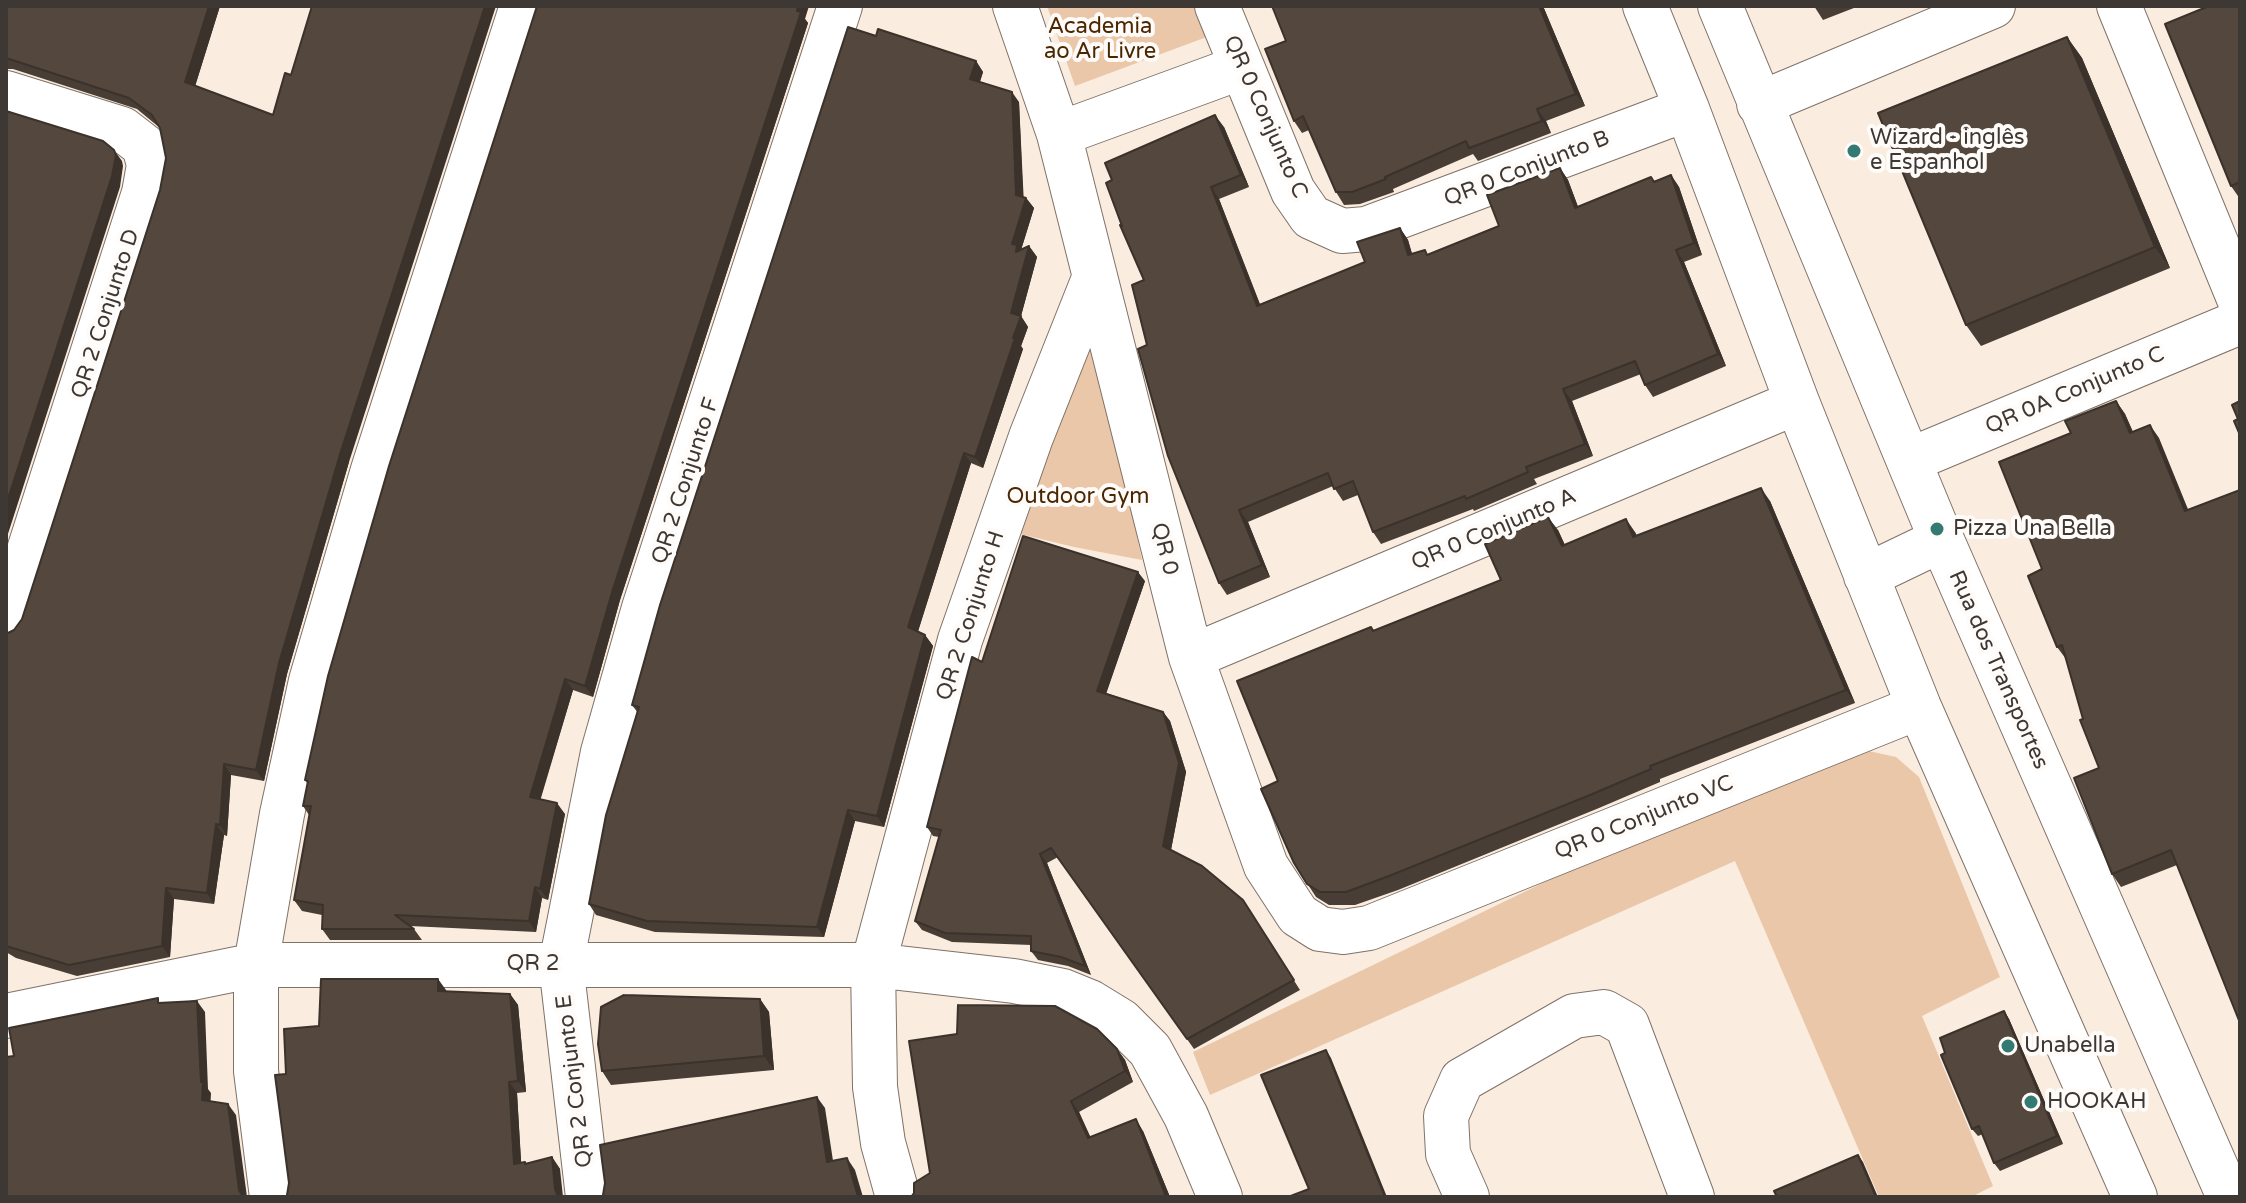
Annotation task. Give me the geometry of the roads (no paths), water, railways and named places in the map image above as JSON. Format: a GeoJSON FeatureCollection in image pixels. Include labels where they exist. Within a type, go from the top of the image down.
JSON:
{"type":"FeatureCollection","features":[{"type":"Feature","properties":{"kind":"street"},"geometry":{"type":"LineString","coordinates":[[272,1197],[256,1071],[256,965],[282,814],[311,681],[373,470],[522,6]]}},
{"type":"Feature","properties":{"kind":"street","name":"QR 2 Conjunto F"},"geometry":{"type":"LineString","coordinates":[[561,964],[603,752],[644,608],[840,6]]}},
{"type":"Feature","properties":{"kind":"street","name":"QR 0"},"geometry":{"type":"LineString","coordinates":[[1015,6],[1059,134],[1191,657],[1266,866],[1298,915],[1320,929],[1343,932],[1369,928]]}},
{"type":"Feature","properties":{"kind":"street","name":"QR 0 Conjunto C"},"geometry":{"type":"LineString","coordinates":[[1217,6],[1293,191],[1311,217],[1342,231],[1366,229]]}},
{"type":"Feature","properties":{"kind":"street"},"geometry":{"type":"LineString","coordinates":[[1645,6],[1797,402],[1919,707],[2135,1197]]}},
{"type":"Feature","properties":{"kind":"street","name":"Rua dos Transportes"},"geometry":{"type":"LineString","coordinates":[[1720,6],[1941,540],[2229,1197]]}},
{"type":"Feature","properties":{"kind":"street"},"geometry":{"type":"LineString","coordinates":[[1759,104],[1993,6]]}},
{"type":"Feature","properties":{"kind":"street"},"geometry":{"type":"LineString","coordinates":[[2119,6],[2240,301]]}},
{"type":"Feature","properties":{"kind":"street"},"geometry":{"type":"LineString","coordinates":[[1059,134],[1242,67]]}},
{"type":"Feature","properties":{"kind":"street","name":"QR 2 Conjunto D"},"geometry":{"type":"LineString","coordinates":[[6,93],[122,129],[144,146],[149,165],[144,193],[6,622]]}},
{"type":"Feature","properties":{"kind":"street","name":"QR 0 Conjunto B"},"geometry":{"type":"LineString","coordinates":[[1366,229],[1687,109]]}},
{"type":"Feature","properties":{"kind":"street","name":"QR 2 Conjunto H"},"geometry":{"type":"LineString","coordinates":[[898,1197],[883,1143],[875,1087],[873,965],[960,640],[1031,437],[1095,276]]}},
{"type":"Feature","properties":{"kind":"street","name":"QR 0A Conjunto C"},"geometry":{"type":"LineString","coordinates":[[1910,460],[2240,322]]}},
{"type":"Feature","properties":{"kind":"street","name":"QR 0 Conjunto A"},"geometry":{"type":"LineString","coordinates":[[1191,657],[1797,402]]}},
{"type":"Feature","properties":{"kind":"street"},"geometry":{"type":"LineString","coordinates":[[1866,576],[1941,540]]}},
{"type":"Feature","properties":{"kind":"street","name":"QR 0 Conjunto VC"},"geometry":{"type":"LineString","coordinates":[[1369,928],[1919,707]]}},
{"type":"Feature","properties":{"kind":"street","name":"QR 2 Conjunto E"},"geometry":{"type":"LineString","coordinates":[[561,964],[588,1197]]}},
{"type":"Feature","properties":{"kind":"street","name":"QR 2"},"geometry":{"type":"LineString","coordinates":[[6,1016],[256,965],[873,965],[1014,981],[1063,991],[1090,1002],[1121,1021],[1150,1050],[1186,1116],[1220,1197]]}},
{"type":"Feature","properties":{"kind":"street"},"geometry":{"type":"LineString","coordinates":[[1467,1197],[1448,1154],[1447,1142],[1446,1116],[1462,1080],[1574,1016],[1604,1012],[1627,1025],[1692,1197]]}},
{"type":"Feature","properties":{"kind":"place","name":"Wizard - inglês e Espanhol"},"geometry":{"type":"Point","coordinates":[1854,151]}},
{"type":"Feature","properties":{"kind":"place","name":"Pizza Una Bella"},"geometry":{"type":"Point","coordinates":[1937,529]}},
{"type":"Feature","properties":{"kind":"place","name":"Unabella"},"geometry":{"type":"Point","coordinates":[2008,1046]}},
{"type":"Feature","properties":{"kind":"place","name":"HOOKAH"},"geometry":{"type":"Point","coordinates":[2031,1102]}},
{"type":"Feature","properties":{"kind":"park label","name":"Academia ao Ar Livre"},"geometry":{"type":"Point","coordinates":[1100,40]}},
{"type":"Feature","properties":{"kind":"park label","name":"Outdoor Gym"},"geometry":{"type":"Point","coordinates":[1078,497]}}]}
